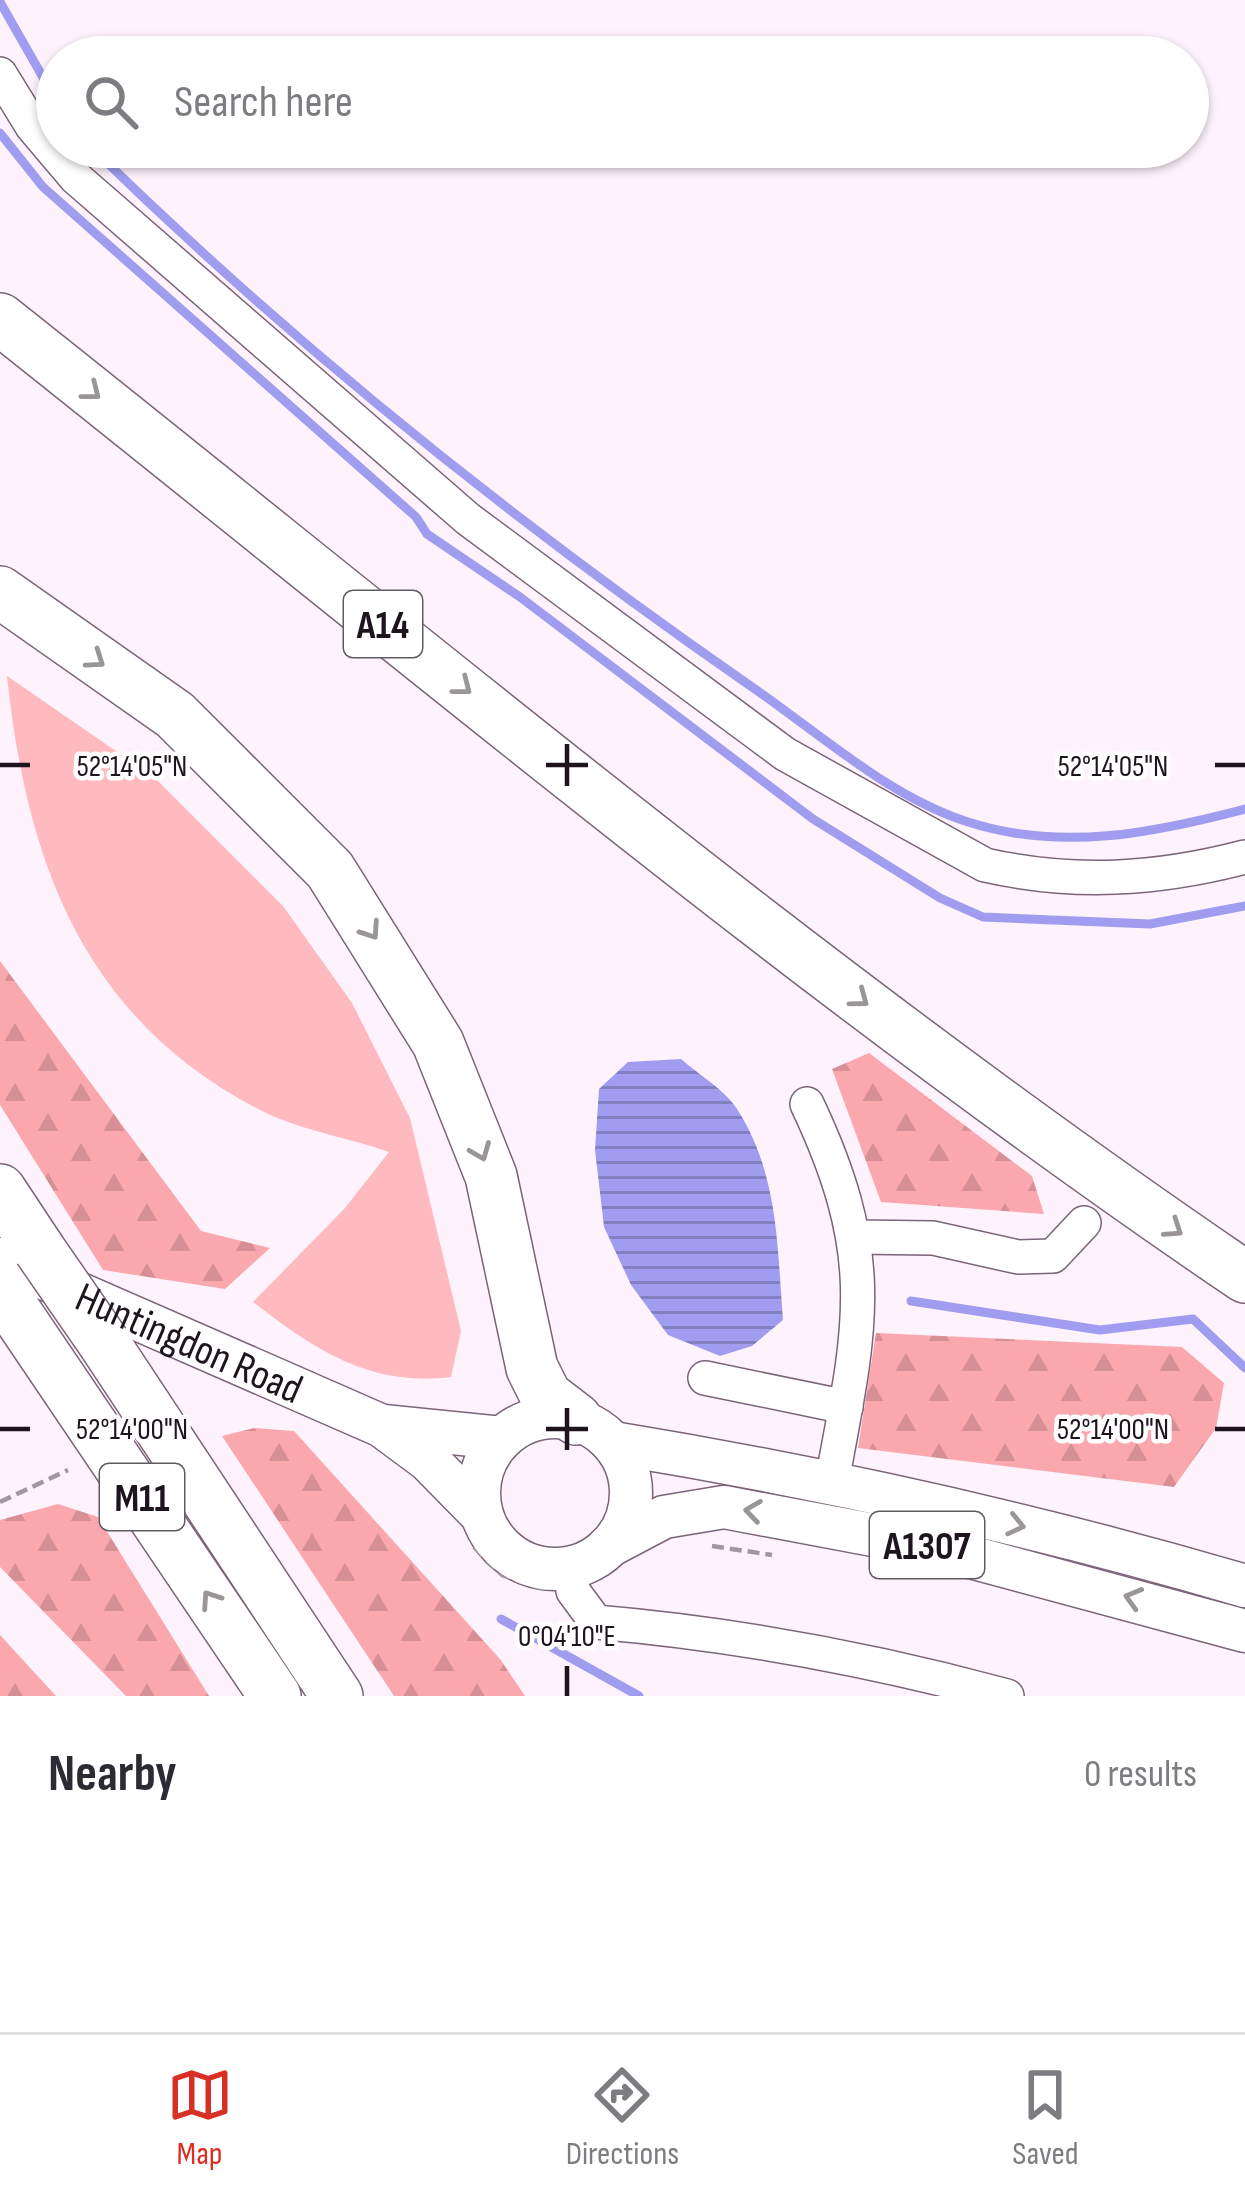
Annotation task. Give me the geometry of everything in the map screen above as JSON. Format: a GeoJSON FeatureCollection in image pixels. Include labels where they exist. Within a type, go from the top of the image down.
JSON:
{"type":"FeatureCollection","features":[{"type":"Feature","properties":{"kind":"highway","name":"A14"},"geometry":{"type":"LineString","coordinates":[[0,319],[766,928],[1032,1132],[1245,1277]]}},
{"type":"Feature","properties":{"kind":"highway"},"geometry":{"type":"LineString","coordinates":[[0,592],[175,715],[330,871],[438,1043],[491,1176],[532,1368],[546,1396],[594,1431]]}},
{"type":"Feature","properties":{"kind":"highway","name":"M11"},"geometry":{"type":"LineString","coordinates":[[0,1190],[12,1274],[275,1696]]}},
{"type":"Feature","properties":{"kind":"highway","name":"M11"},"geometry":{"type":"LineString","coordinates":[[12,1274],[104,1343],[337,1696]]}},
{"type":"Feature","properties":{"kind":"main road","name":"Huntingdon Road"},"geometry":{"type":"LineString","coordinates":[[12,1274],[382,1426],[428,1460],[476,1528]]}},
{"type":"Feature","properties":{"kind":"main road"},"geometry":{"type":"LineString","coordinates":[[536,1419],[594,1431],[627,1466],[631,1492],[627,1518],[609,1546],[572,1579],[514,1557],[476,1528],[481,1476],[502,1438],[536,1419]]}},
{"type":"Feature","properties":{"kind":"main road","name":"Huntingdon Road"},"geometry":{"type":"LineString","coordinates":[[382,1426],[502,1438]]}},
{"type":"Feature","properties":{"kind":"main road","name":"A1307"},"geometry":{"type":"LineString","coordinates":[[594,1431],[1115,1547],[1245,1586]]}},
{"type":"Feature","properties":{"kind":"main road","name":"A1307"},"geometry":{"type":"LineString","coordinates":[[609,1546],[664,1517],[724,1507],[926,1545],[1245,1631]]}},
{"type":"Feature","properties":{"kind":"lane"},"geometry":{"type":"LineString","coordinates":[[0,74],[36,131]]}},
{"type":"Feature","properties":{"kind":"lane"},"geometry":{"type":"LineString","coordinates":[[68,168],[468,519],[785,754],[985,865],[1018,872],[1130,879],[1245,857]]}},
{"type":"Feature","properties":{"kind":"lane"},"geometry":{"type":"LineString","coordinates":[[807,1104],[836,1168],[854,1237],[861,1298],[831,1486]]}},
{"type":"Feature","properties":{"kind":"lane"},"geometry":{"type":"LineString","coordinates":[[854,1237],[933,1238],[1018,1257],[1053,1256],[1084,1222]]}},
{"type":"Feature","properties":{"kind":"lane"},"geometry":{"type":"LineString","coordinates":[[705,1378],[846,1406]]}},
{"type":"Feature","properties":{"kind":"lane"},"geometry":{"type":"LineString","coordinates":[[572,1579],[596,1622],[676,1627],[793,1646],[1006,1696]]}},
{"type":"Feature","properties":{"kind":"path"},"geometry":{"type":"LineString","coordinates":[[0,1502],[68,1470]]}},
{"type":"Feature","properties":{"kind":"path"},"geometry":{"type":"LineString","coordinates":[[476,1528],[502,1575],[531,1588],[572,1579]]}},
{"type":"Feature","properties":{"kind":"path"},"geometry":{"type":"LineString","coordinates":[[704,1546],[791,1558]]}},
{"type":"Feature","properties":{"kind":"shaded area"},"geometry":{"type":"Polygon","coordinates":[[[7,676],[155,778],[283,906],[352,1003],[410,1118],[461,1331],[451,1377],[395,1376],[345,1361],[253,1302],[345,1208],[389,1152],[266,1113],[204,1076],[152,1033],[110,985],[76,932],[50,874],[30,811],[7,676]]]}},
{"type":"Feature","properties":{"kind":"shaded area"},"geometry":{"type":"Polygon","coordinates":[[[681,1059],[737,1109],[761,1159],[774,1212],[783,1320],[752,1346],[720,1356],[668,1335],[631,1285],[604,1227],[595,1150],[599,1089],[628,1062],[681,1059]]]}},
{"type":"Feature","properties":{"kind":"green space"},"geometry":{"type":"Polygon","coordinates":[[[0,961],[201,1231],[270,1248],[225,1289],[103,1270],[0,1105],[0,961]]]}},
{"type":"Feature","properties":{"kind":"green space"},"geometry":{"type":"Polygon","coordinates":[[[869,1053],[1032,1176],[1044,1214],[881,1202],[832,1069],[869,1053]]]}},
{"type":"Feature","properties":{"kind":"green space"},"geometry":{"type":"Polygon","coordinates":[[[876,1333],[1182,1347],[1224,1383],[1216,1428],[1174,1487],[858,1448],[876,1333]]]}},
{"type":"Feature","properties":{"kind":"green space"},"geometry":{"type":"Polygon","coordinates":[[[254,1428],[294,1431],[500,1659],[525,1696],[394,1696],[222,1436],[254,1428]]]}},
{"type":"Feature","properties":{"kind":"green space"},"geometry":{"type":"Polygon","coordinates":[[[58,1504],[98,1517],[209,1696],[126,1696],[0,1567],[0,1520],[58,1504]]]}},
{"type":"Feature","properties":{"kind":"green space"},"geometry":{"type":"Polygon","coordinates":[[[0,1635],[56,1696],[0,1696],[0,1635]]]}},
{"type":"Feature","properties":{"kind":"waterway"},"geometry":{"type":"LineString","coordinates":[[0,2],[36,65]]}},
{"type":"Feature","properties":{"kind":"waterway"},"geometry":{"type":"LineString","coordinates":[[0,133],[43,187],[416,517],[427,534],[520,597],[813,819],[940,898],[983,917],[1150,924],[1245,906]]}},
{"type":"Feature","properties":{"kind":"waterway"},"geometry":{"type":"LineString","coordinates":[[113,168],[247,293],[493,497],[664,625],[910,797],[968,822],[1038,836],[1142,832],[1245,809]]}},
{"type":"Feature","properties":{"kind":"waterway"},"geometry":{"type":"LineString","coordinates":[[911,1301],[1100,1330],[1193,1319],[1245,1368]]}},
{"type":"Feature","properties":{"kind":"waterway"},"geometry":{"type":"LineString","coordinates":[[501,1619],[639,1696]]}}]}
